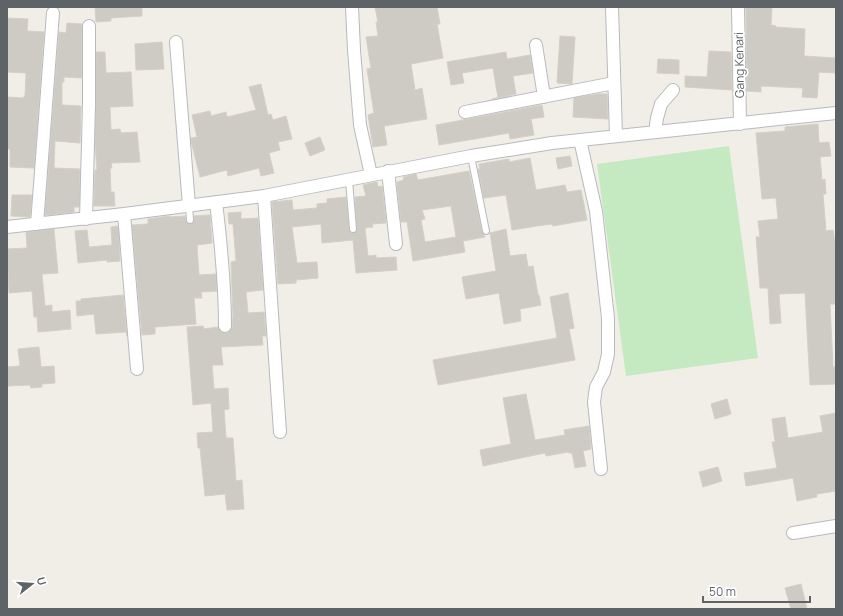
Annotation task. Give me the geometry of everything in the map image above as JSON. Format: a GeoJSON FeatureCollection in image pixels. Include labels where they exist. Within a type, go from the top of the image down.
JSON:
{"type":"FeatureCollection","features":[{"type":"Feature","properties":{"kind":"street"},"geometry":{"type":"LineString","coordinates":[[352,7],[360,125],[371,175]]}},
{"type":"Feature","properties":{"kind":"street"},"geometry":{"type":"LineString","coordinates":[[612,7],[616,136]]}},
{"type":"Feature","properties":{"kind":"street","name":"Gang Kenari"},"geometry":{"type":"LineString","coordinates":[[738,7],[740,124]]}},
{"type":"Feature","properties":{"kind":"street"},"geometry":{"type":"LineString","coordinates":[[37,224],[53,12]]}},
{"type":"Feature","properties":{"kind":"street"},"geometry":{"type":"LineString","coordinates":[[86,219],[89,104],[89,26]]}},
{"type":"Feature","properties":{"kind":"street"},"geometry":{"type":"LineString","coordinates":[[176,42],[189,206]]}},
{"type":"Feature","properties":{"kind":"street"},"geometry":{"type":"LineString","coordinates":[[536,45],[544,97]]}},
{"type":"Feature","properties":{"kind":"street"},"geometry":{"type":"LineString","coordinates":[[465,112],[614,83]]}},
{"type":"Feature","properties":{"kind":"street"},"geometry":{"type":"LineString","coordinates":[[655,132],[661,104],[673,90]]}},
{"type":"Feature","properties":{"kind":"street"},"geometry":{"type":"LineString","coordinates":[[7,227],[86,219],[264,196],[471,156],[580,140],[836,113]]}},
{"type":"Feature","properties":{"kind":"street"},"geometry":{"type":"LineString","coordinates":[[580,140],[596,211],[608,318],[608,354],[604,372],[596,386],[594,402],[601,469]]}},
{"type":"Feature","properties":{"kind":"street"},"geometry":{"type":"LineString","coordinates":[[388,171],[396,244]]}},
{"type":"Feature","properties":{"kind":"street"},"geometry":{"type":"LineString","coordinates":[[264,196],[280,432]]}},
{"type":"Feature","properties":{"kind":"street"},"geometry":{"type":"LineString","coordinates":[[216,202],[222,250],[225,326]]}},
{"type":"Feature","properties":{"kind":"street"},"geometry":{"type":"LineString","coordinates":[[124,214],[137,369]]}},
{"type":"Feature","properties":{"kind":"street"},"geometry":{"type":"LineString","coordinates":[[793,533],[836,526]]}},
{"type":"Feature","properties":{"kind":"lane"},"geometry":{"type":"LineString","coordinates":[[471,156],[486,231]]}},
{"type":"Feature","properties":{"kind":"lane"},"geometry":{"type":"LineString","coordinates":[[349,180],[353,229]]}},
{"type":"Feature","properties":{"kind":"lane"},"geometry":{"type":"LineString","coordinates":[[189,206],[190,220]]}},
{"type":"Feature","properties":{"kind":"green space"},"geometry":{"type":"Polygon","coordinates":[[[729,146],[758,358],[626,376],[597,164],[729,146]]]}},
{"type":"Feature","properties":{"kind":"building"},"geometry":{"type":"Polygon","coordinates":[[[95,7],[142,7],[142,16],[111,18],[111,21],[96,22],[95,7]]]}},
{"type":"Feature","properties":{"kind":"building"},"geometry":{"type":"Polygon","coordinates":[[[375,7],[437,7],[440,24],[437,24],[443,58],[411,64],[415,90],[422,88],[427,119],[384,126],[387,145],[373,147],[368,115],[374,113],[367,69],[371,68],[366,37],[378,36],[376,22],[378,22],[375,7]]]}},
{"type":"Feature","properties":{"kind":"building"},"geometry":{"type":"Polygon","coordinates":[[[746,7],[772,7],[771,25],[776,26],[775,27],[805,29],[804,56],[836,58],[836,73],[819,72],[817,98],[802,97],[803,88],[761,86],[761,92],[747,91],[746,7]]]}},
{"type":"Feature","properties":{"kind":"building"},"geometry":{"type":"Polygon","coordinates":[[[7,18],[28,19],[27,31],[44,32],[34,168],[10,167],[10,149],[7,149],[7,97],[24,98],[26,73],[7,72],[7,18]]]}},
{"type":"Feature","properties":{"kind":"building"},"geometry":{"type":"Polygon","coordinates":[[[67,23],[82,24],[82,78],[64,77],[64,82],[62,82],[62,105],[81,106],[80,143],[55,141],[54,168],[80,169],[79,207],[74,207],[74,212],[45,215],[59,32],[66,33],[67,23]]]}},
{"type":"Feature","properties":{"kind":"building"},"geometry":{"type":"Polygon","coordinates":[[[560,36],[575,37],[572,84],[557,83],[560,36]]]}},
{"type":"Feature","properties":{"kind":"building"},"geometry":{"type":"Polygon","coordinates":[[[162,42],[164,69],[136,70],[135,44],[162,42]]]}},
{"type":"Feature","properties":{"kind":"building"},"geometry":{"type":"Polygon","coordinates":[[[709,51],[731,52],[732,90],[685,87],[685,76],[707,77],[709,51]]]}},
{"type":"Feature","properties":{"kind":"building"},"geometry":{"type":"Polygon","coordinates":[[[96,52],[105,52],[106,73],[131,72],[133,106],[110,107],[111,130],[120,129],[121,133],[137,132],[140,162],[111,163],[111,192],[114,192],[115,206],[94,206],[95,170],[97,170],[95,143],[96,52]]]}},
{"type":"Feature","properties":{"kind":"building"},"geometry":{"type":"Polygon","coordinates":[[[506,52],[507,59],[530,55],[533,73],[513,76],[516,94],[498,98],[493,68],[462,73],[464,83],[451,85],[447,62],[506,52]]]}},
{"type":"Feature","properties":{"kind":"building"},"geometry":{"type":"Polygon","coordinates":[[[658,59],[679,60],[679,74],[657,73],[658,59]]]}},
{"type":"Feature","properties":{"kind":"building"},"geometry":{"type":"Polygon","coordinates":[[[261,84],[268,115],[271,114],[273,120],[286,116],[292,139],[278,142],[280,150],[269,153],[274,173],[261,176],[259,168],[228,176],[227,170],[200,177],[191,141],[191,138],[197,137],[192,115],[210,111],[211,116],[226,112],[227,117],[256,110],[249,87],[261,84]]]}},
{"type":"Feature","properties":{"kind":"building"},"geometry":{"type":"Polygon","coordinates":[[[607,94],[608,119],[573,117],[574,98],[607,94]]]}},
{"type":"Feature","properties":{"kind":"building"},"geometry":{"type":"Polygon","coordinates":[[[542,105],[544,117],[531,119],[534,135],[510,139],[509,133],[439,145],[436,125],[542,105]]]}},
{"type":"Feature","properties":{"kind":"building"},"geometry":{"type":"Polygon","coordinates":[[[818,124],[819,143],[829,142],[831,156],[820,157],[822,180],[825,179],[826,194],[823,194],[826,231],[833,230],[836,251],[836,304],[830,304],[833,367],[836,367],[836,384],[810,385],[805,293],[779,294],[781,323],[770,324],[768,288],[760,288],[756,237],[760,237],[758,221],[778,219],[776,198],[762,199],[756,133],[785,131],[785,127],[818,124]]]}},
{"type":"Feature","properties":{"kind":"building"},"geometry":{"type":"Polygon","coordinates":[[[320,137],[325,150],[310,156],[305,143],[320,137]]]}},
{"type":"Feature","properties":{"kind":"building"},"geometry":{"type":"Polygon","coordinates":[[[570,156],[572,166],[558,169],[556,158],[570,156]]]}},
{"type":"Feature","properties":{"kind":"building"},"geometry":{"type":"Polygon","coordinates":[[[530,158],[536,190],[565,185],[567,192],[581,190],[587,220],[553,226],[552,224],[512,230],[506,195],[484,198],[478,169],[480,169],[479,164],[509,159],[509,162],[530,158]]]}},
{"type":"Feature","properties":{"kind":"building"},"geometry":{"type":"Polygon","coordinates":[[[469,171],[482,232],[485,237],[463,241],[465,252],[413,261],[407,222],[401,222],[397,182],[404,180],[403,177],[416,174],[418,180],[469,171]],[[451,206],[422,210],[425,219],[421,220],[425,242],[456,237],[451,206]]]}},
{"type":"Feature","properties":{"kind":"building"},"geometry":{"type":"Polygon","coordinates":[[[377,182],[378,187],[382,186],[386,223],[372,224],[373,227],[365,228],[368,256],[376,255],[376,258],[396,257],[397,270],[356,273],[353,240],[322,243],[321,224],[292,227],[297,263],[317,262],[318,278],[296,280],[296,283],[278,284],[272,202],[292,200],[293,210],[317,208],[317,204],[327,203],[327,199],[346,197],[349,229],[351,233],[354,233],[357,231],[355,197],[366,196],[363,185],[377,182]]]}},
{"type":"Feature","properties":{"kind":"building"},"geometry":{"type":"Polygon","coordinates":[[[12,195],[32,195],[30,217],[11,216],[12,195]]]}},
{"type":"Feature","properties":{"kind":"building"},"geometry":{"type":"Polygon","coordinates":[[[241,212],[241,219],[258,218],[263,290],[246,292],[248,313],[264,312],[266,336],[262,336],[263,345],[221,347],[223,365],[212,365],[214,389],[228,388],[229,409],[224,410],[226,438],[233,438],[236,481],[242,480],[244,509],[227,510],[225,494],[205,496],[197,433],[213,432],[211,403],[193,405],[187,327],[203,326],[204,329],[218,327],[221,332],[225,333],[228,333],[232,329],[231,262],[236,261],[233,224],[229,224],[228,213],[241,212]]]}},
{"type":"Feature","properties":{"kind":"building"},"geometry":{"type":"Polygon","coordinates":[[[210,215],[212,243],[197,245],[199,275],[216,274],[217,291],[201,292],[202,298],[194,298],[196,324],[155,327],[155,334],[142,335],[132,225],[148,224],[148,219],[170,216],[185,216],[186,222],[191,224],[194,222],[194,216],[210,215]]]}},
{"type":"Feature","properties":{"kind":"building"},"geometry":{"type":"Polygon","coordinates":[[[118,226],[120,261],[107,262],[107,260],[78,263],[75,231],[87,230],[89,247],[112,245],[111,227],[118,226]]]}},
{"type":"Feature","properties":{"kind":"building"},"geometry":{"type":"Polygon","coordinates":[[[54,229],[58,273],[42,274],[45,306],[52,305],[52,312],[70,310],[71,329],[38,332],[37,317],[34,317],[32,291],[9,293],[7,249],[27,248],[26,232],[54,229]]]}},
{"type":"Feature","properties":{"kind":"building"},"geometry":{"type":"Polygon","coordinates":[[[506,229],[510,256],[526,254],[528,267],[533,266],[541,305],[520,309],[521,321],[504,324],[499,293],[466,299],[462,277],[496,271],[490,233],[506,229]]]}},
{"type":"Feature","properties":{"kind":"building"},"geometry":{"type":"Polygon","coordinates":[[[568,293],[574,328],[569,329],[575,360],[438,385],[433,360],[557,338],[550,297],[568,293]]]}},
{"type":"Feature","properties":{"kind":"building"},"geometry":{"type":"Polygon","coordinates":[[[123,295],[127,336],[126,332],[96,334],[94,314],[77,316],[76,301],[81,301],[81,299],[123,295]]]}},
{"type":"Feature","properties":{"kind":"building"},"geometry":{"type":"Polygon","coordinates":[[[39,347],[41,367],[54,366],[55,383],[42,384],[42,387],[31,388],[30,385],[8,386],[7,367],[20,366],[18,349],[39,347]]]}},
{"type":"Feature","properties":{"kind":"building"},"geometry":{"type":"Polygon","coordinates":[[[526,394],[535,440],[565,435],[564,430],[589,426],[591,449],[583,451],[586,466],[575,468],[572,453],[568,452],[546,456],[545,453],[483,466],[480,450],[511,444],[503,398],[526,394]]]}},
{"type":"Feature","properties":{"kind":"building"},"geometry":{"type":"Polygon","coordinates":[[[727,399],[731,414],[715,419],[711,404],[727,399]]]}},
{"type":"Feature","properties":{"kind":"building"},"geometry":{"type":"Polygon","coordinates":[[[836,413],[836,491],[817,494],[817,497],[797,501],[793,478],[746,486],[744,473],[777,468],[772,442],[775,442],[772,419],[785,417],[788,438],[823,432],[820,416],[836,413]]]}},
{"type":"Feature","properties":{"kind":"building"},"geometry":{"type":"Polygon","coordinates":[[[718,467],[722,481],[703,487],[699,472],[718,467]]]}},
{"type":"Feature","properties":{"kind":"building"},"geometry":{"type":"Polygon","coordinates":[[[801,584],[807,609],[791,609],[785,588],[801,584]]]}}]}
